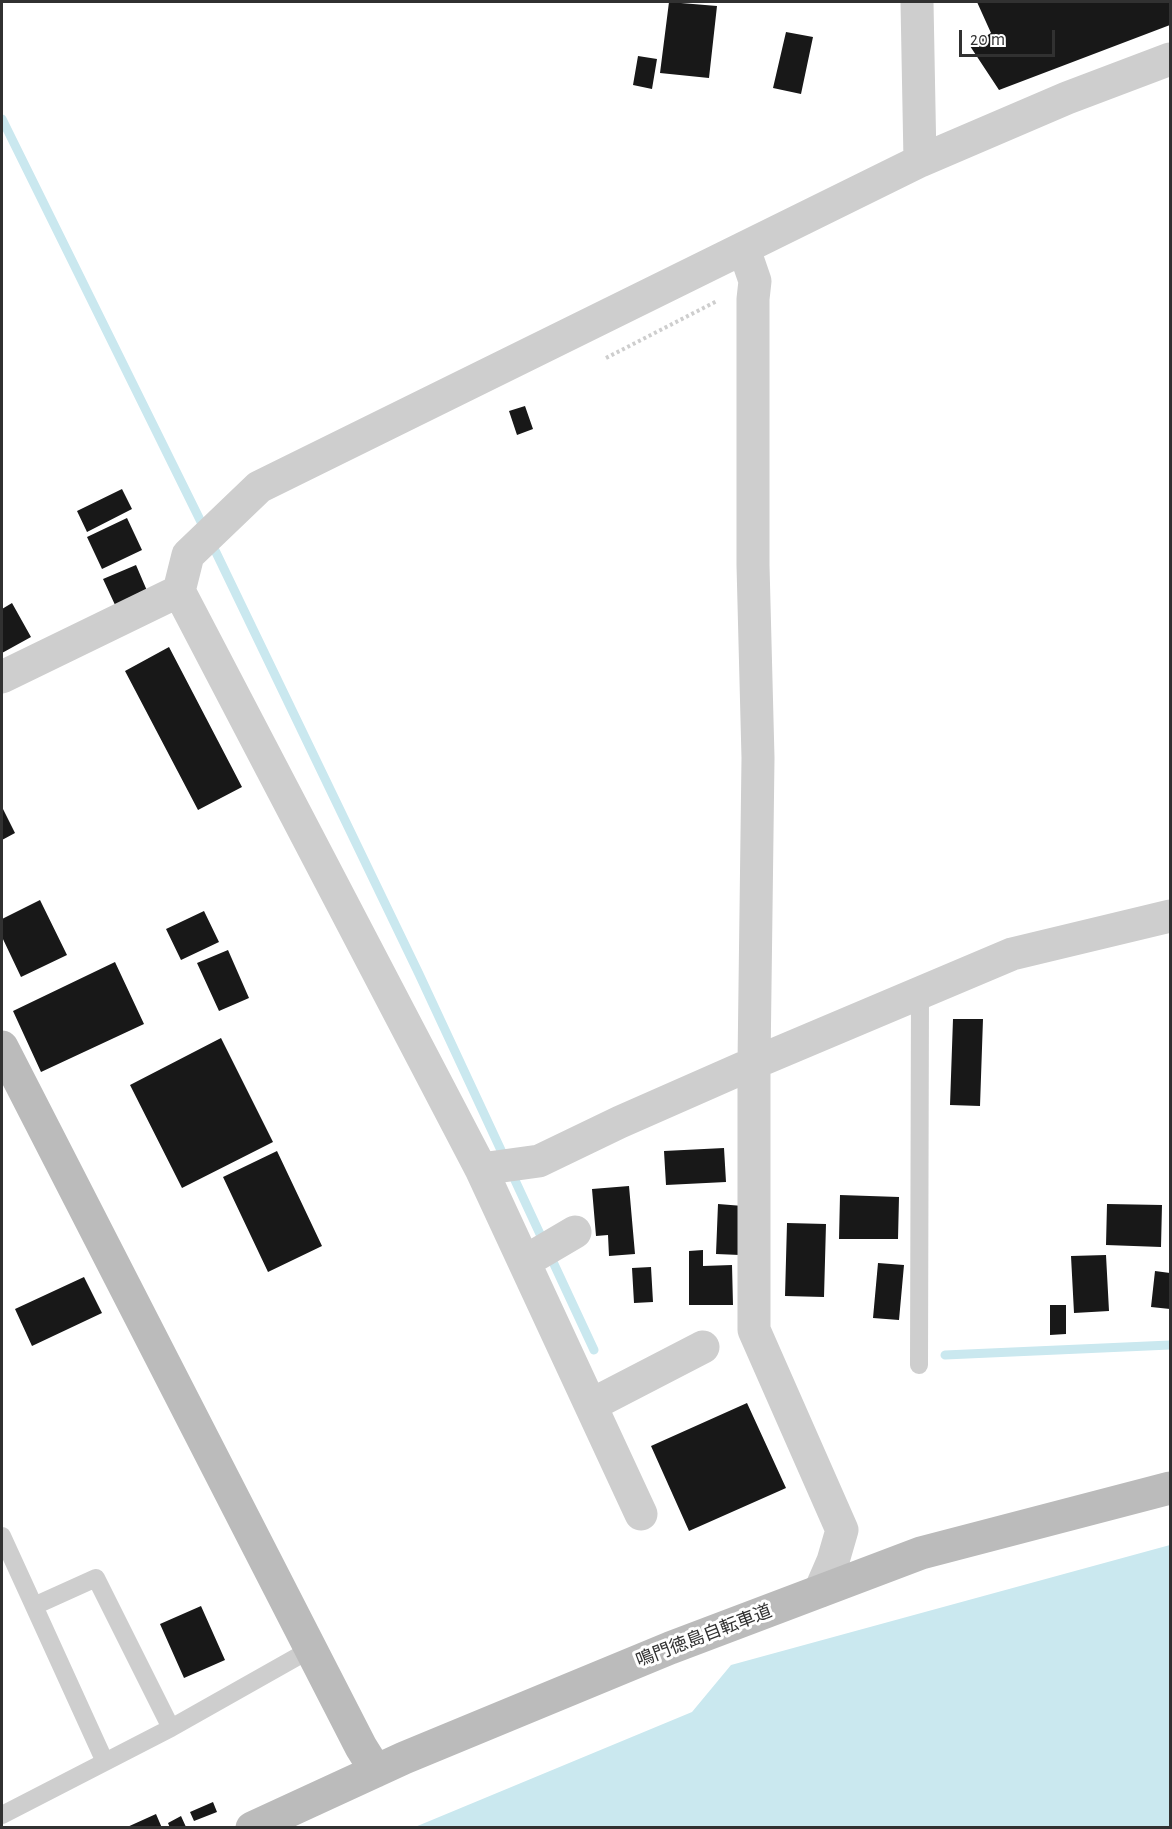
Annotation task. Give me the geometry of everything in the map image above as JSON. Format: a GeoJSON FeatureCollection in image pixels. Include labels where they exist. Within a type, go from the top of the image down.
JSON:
{"type":"FeatureCollection","features":[{"type":"Feature","properties":{"kind":"main road"},"geometry":{"type":"LineString","coordinates":[[2,1047],[361,1747],[376,1771]]}},
{"type":"Feature","properties":{"kind":"main road","name":"鳴門徳島自転車道"},"geometry":{"type":"LineString","coordinates":[[252,1827],[376,1771],[670,1648],[921,1553],[1170,1488]]}},
{"type":"Feature","properties":{"kind":"street"},"geometry":{"type":"LineString","coordinates":[[916,2],[920,161]]}},
{"type":"Feature","properties":{"kind":"street"},"geometry":{"type":"LineString","coordinates":[[641,1514],[481,1169],[178,591],[188,555],[259,487],[920,161],[1067,98],[1170,59]]}},
{"type":"Feature","properties":{"kind":"street"},"geometry":{"type":"LineString","coordinates":[[744,249],[755,281],[753,299],[753,565],[758,758],[754,1063],[754,1330],[842,1530],[833,1561],[820,1591]]}},
{"type":"Feature","properties":{"kind":"street"},"geometry":{"type":"LineString","coordinates":[[2,677],[178,591]]}},
{"type":"Feature","properties":{"kind":"street"},"geometry":{"type":"LineString","coordinates":[[481,1169],[539,1161],[620,1122],[754,1063],[1012,954],[1170,916]]}},
{"type":"Feature","properties":{"kind":"street"},"geometry":{"type":"LineString","coordinates":[[524,1262],[574,1232]]}},
{"type":"Feature","properties":{"kind":"street"},"geometry":{"type":"LineString","coordinates":[[591,1405],[703,1347]]}},
{"type":"Feature","properties":{"kind":"lane"},"geometry":{"type":"LineString","coordinates":[[919,1365],[920,993]]}},
{"type":"Feature","properties":{"kind":"lane"},"geometry":{"type":"LineString","coordinates":[[2,1536],[105,1762]]}},
{"type":"Feature","properties":{"kind":"lane"},"geometry":{"type":"LineString","coordinates":[[34,1606],[96,1578],[171,1728]]}},
{"type":"Feature","properties":{"kind":"lane"},"geometry":{"type":"LineString","coordinates":[[2,1815],[171,1728],[311,1648]]}},
{"type":"Feature","properties":{"kind":"path"},"geometry":{"type":"LineString","coordinates":[[606,358],[755,281]]}},
{"type":"Feature","properties":{"kind":"water"},"geometry":{"type":"Polygon","coordinates":[[[1170,1545],[1170,1827],[415,1827],[692,1712],[731,1665],[1170,1545]]]}},
{"type":"Feature","properties":{"kind":"building"},"geometry":{"type":"Polygon","coordinates":[[[669,2],[717,6],[709,78],[660,73],[669,2]]]}},
{"type":"Feature","properties":{"kind":"building"},"geometry":{"type":"Polygon","coordinates":[[[977,2],[1170,2],[1170,25],[999,90],[970,46],[991,33],[977,2]]]}},
{"type":"Feature","properties":{"kind":"building"},"geometry":{"type":"Polygon","coordinates":[[[786,32],[813,37],[801,94],[773,88],[786,32]]]}},
{"type":"Feature","properties":{"kind":"building"},"geometry":{"type":"Polygon","coordinates":[[[638,56],[657,59],[652,89],[633,85],[638,56]]]}},
{"type":"Feature","properties":{"kind":"building"},"geometry":{"type":"Polygon","coordinates":[[[525,406],[533,429],[517,435],[509,411],[525,406]]]}},
{"type":"Feature","properties":{"kind":"building"},"geometry":{"type":"Polygon","coordinates":[[[122,489],[132,509],[87,532],[77,511],[122,489]]]}},
{"type":"Feature","properties":{"kind":"building"},"geometry":{"type":"Polygon","coordinates":[[[127,518],[142,550],[102,569],[87,537],[127,518]]]}},
{"type":"Feature","properties":{"kind":"building"},"geometry":{"type":"Polygon","coordinates":[[[136,565],[148,593],[116,607],[103,579],[136,565]]]}},
{"type":"Feature","properties":{"kind":"building"},"geometry":{"type":"Polygon","coordinates":[[[12,603],[31,637],[2,653],[2,609],[12,603]]]}},
{"type":"Feature","properties":{"kind":"building"},"geometry":{"type":"Polygon","coordinates":[[[169,647],[242,787],[198,810],[125,671],[169,647]]]}},
{"type":"Feature","properties":{"kind":"building"},"geometry":{"type":"Polygon","coordinates":[[[2,807],[15,833],[2,840],[2,807]]]}},
{"type":"Feature","properties":{"kind":"building"},"geometry":{"type":"Polygon","coordinates":[[[40,900],[67,955],[21,977],[2,937],[2,919],[40,900]]]}},
{"type":"Feature","properties":{"kind":"building"},"geometry":{"type":"Polygon","coordinates":[[[204,911],[219,942],[181,960],[166,929],[204,911]]]}},
{"type":"Feature","properties":{"kind":"building"},"geometry":{"type":"Polygon","coordinates":[[[228,950],[249,998],[219,1011],[197,963],[228,950]]]}},
{"type":"Feature","properties":{"kind":"building"},"geometry":{"type":"Polygon","coordinates":[[[115,962],[144,1024],[41,1072],[13,1011],[115,962]]]}},
{"type":"Feature","properties":{"kind":"building"},"geometry":{"type":"Polygon","coordinates":[[[953,1019],[983,1019],[980,1106],[950,1105],[953,1019]]]}},
{"type":"Feature","properties":{"kind":"building"},"geometry":{"type":"Polygon","coordinates":[[[221,1038],[273,1142],[182,1188],[130,1085],[221,1038]]]}},
{"type":"Feature","properties":{"kind":"building"},"geometry":{"type":"Polygon","coordinates":[[[724,1148],[726,1182],[666,1185],[664,1151],[724,1148]]]}},
{"type":"Feature","properties":{"kind":"building"},"geometry":{"type":"Polygon","coordinates":[[[277,1151],[322,1246],[268,1272],[223,1177],[277,1151]]]}},
{"type":"Feature","properties":{"kind":"building"},"geometry":{"type":"Polygon","coordinates":[[[629,1186],[635,1254],[609,1256],[608,1235],[596,1236],[592,1189],[629,1186]]]}},
{"type":"Feature","properties":{"kind":"building"},"geometry":{"type":"Polygon","coordinates":[[[840,1195],[899,1197],[898,1239],[839,1239],[840,1195]]]}},
{"type":"Feature","properties":{"kind":"building"},"geometry":{"type":"Polygon","coordinates":[[[718,1204],[743,1206],[740,1255],[716,1254],[718,1204]]]}},
{"type":"Feature","properties":{"kind":"building"},"geometry":{"type":"Polygon","coordinates":[[[1107,1204],[1162,1205],[1161,1247],[1106,1245],[1107,1204]]]}},
{"type":"Feature","properties":{"kind":"building"},"geometry":{"type":"Polygon","coordinates":[[[787,1223],[826,1224],[824,1297],[785,1296],[787,1223]]]}},
{"type":"Feature","properties":{"kind":"building"},"geometry":{"type":"Polygon","coordinates":[[[703,1250],[703,1266],[732,1265],[733,1305],[689,1305],[689,1251],[703,1250]]]}},
{"type":"Feature","properties":{"kind":"building"},"geometry":{"type":"Polygon","coordinates":[[[1106,1255],[1109,1311],[1074,1313],[1071,1256],[1106,1255]]]}},
{"type":"Feature","properties":{"kind":"building"},"geometry":{"type":"Polygon","coordinates":[[[878,1263],[904,1265],[899,1320],[873,1318],[878,1263]]]}},
{"type":"Feature","properties":{"kind":"building"},"geometry":{"type":"Polygon","coordinates":[[[651,1267],[653,1302],[634,1303],[632,1268],[651,1267]]]}},
{"type":"Feature","properties":{"kind":"building"},"geometry":{"type":"Polygon","coordinates":[[[1155,1271],[1170,1273],[1170,1309],[1151,1307],[1155,1271]]]}},
{"type":"Feature","properties":{"kind":"building"},"geometry":{"type":"Polygon","coordinates":[[[84,1277],[102,1313],[32,1346],[15,1309],[84,1277]]]}},
{"type":"Feature","properties":{"kind":"building"},"geometry":{"type":"Polygon","coordinates":[[[1050,1305],[1066,1305],[1066,1334],[1050,1335],[1050,1305]]]}},
{"type":"Feature","properties":{"kind":"building"},"geometry":{"type":"Polygon","coordinates":[[[747,1403],[786,1488],[689,1531],[651,1446],[747,1403]]]}},
{"type":"Feature","properties":{"kind":"building"},"geometry":{"type":"Polygon","coordinates":[[[201,1606],[225,1660],[184,1678],[160,1624],[201,1606]]]}},
{"type":"Feature","properties":{"kind":"building"},"geometry":{"type":"Polygon","coordinates":[[[213,1802],[217,1812],[194,1821],[190,1812],[213,1802]]]}},
{"type":"Feature","properties":{"kind":"building"},"geometry":{"type":"Polygon","coordinates":[[[156,1814],[162,1828],[125,1828],[156,1814]]]}},
{"type":"Feature","properties":{"kind":"building"},"geometry":{"type":"Polygon","coordinates":[[[181,1816],[186,1827],[170,1828],[168,1823],[181,1816]]]}},
{"type":"Feature","properties":{"kind":"waterway"},"geometry":{"type":"LineString","coordinates":[[2,119],[205,530]]}},
{"type":"Feature","properties":{"kind":"waterway"},"geometry":{"type":"LineString","coordinates":[[211,542],[419,974],[594,1350]]}},
{"type":"Feature","properties":{"kind":"waterway"},"geometry":{"type":"LineString","coordinates":[[945,1355],[1170,1345]]}}]}
